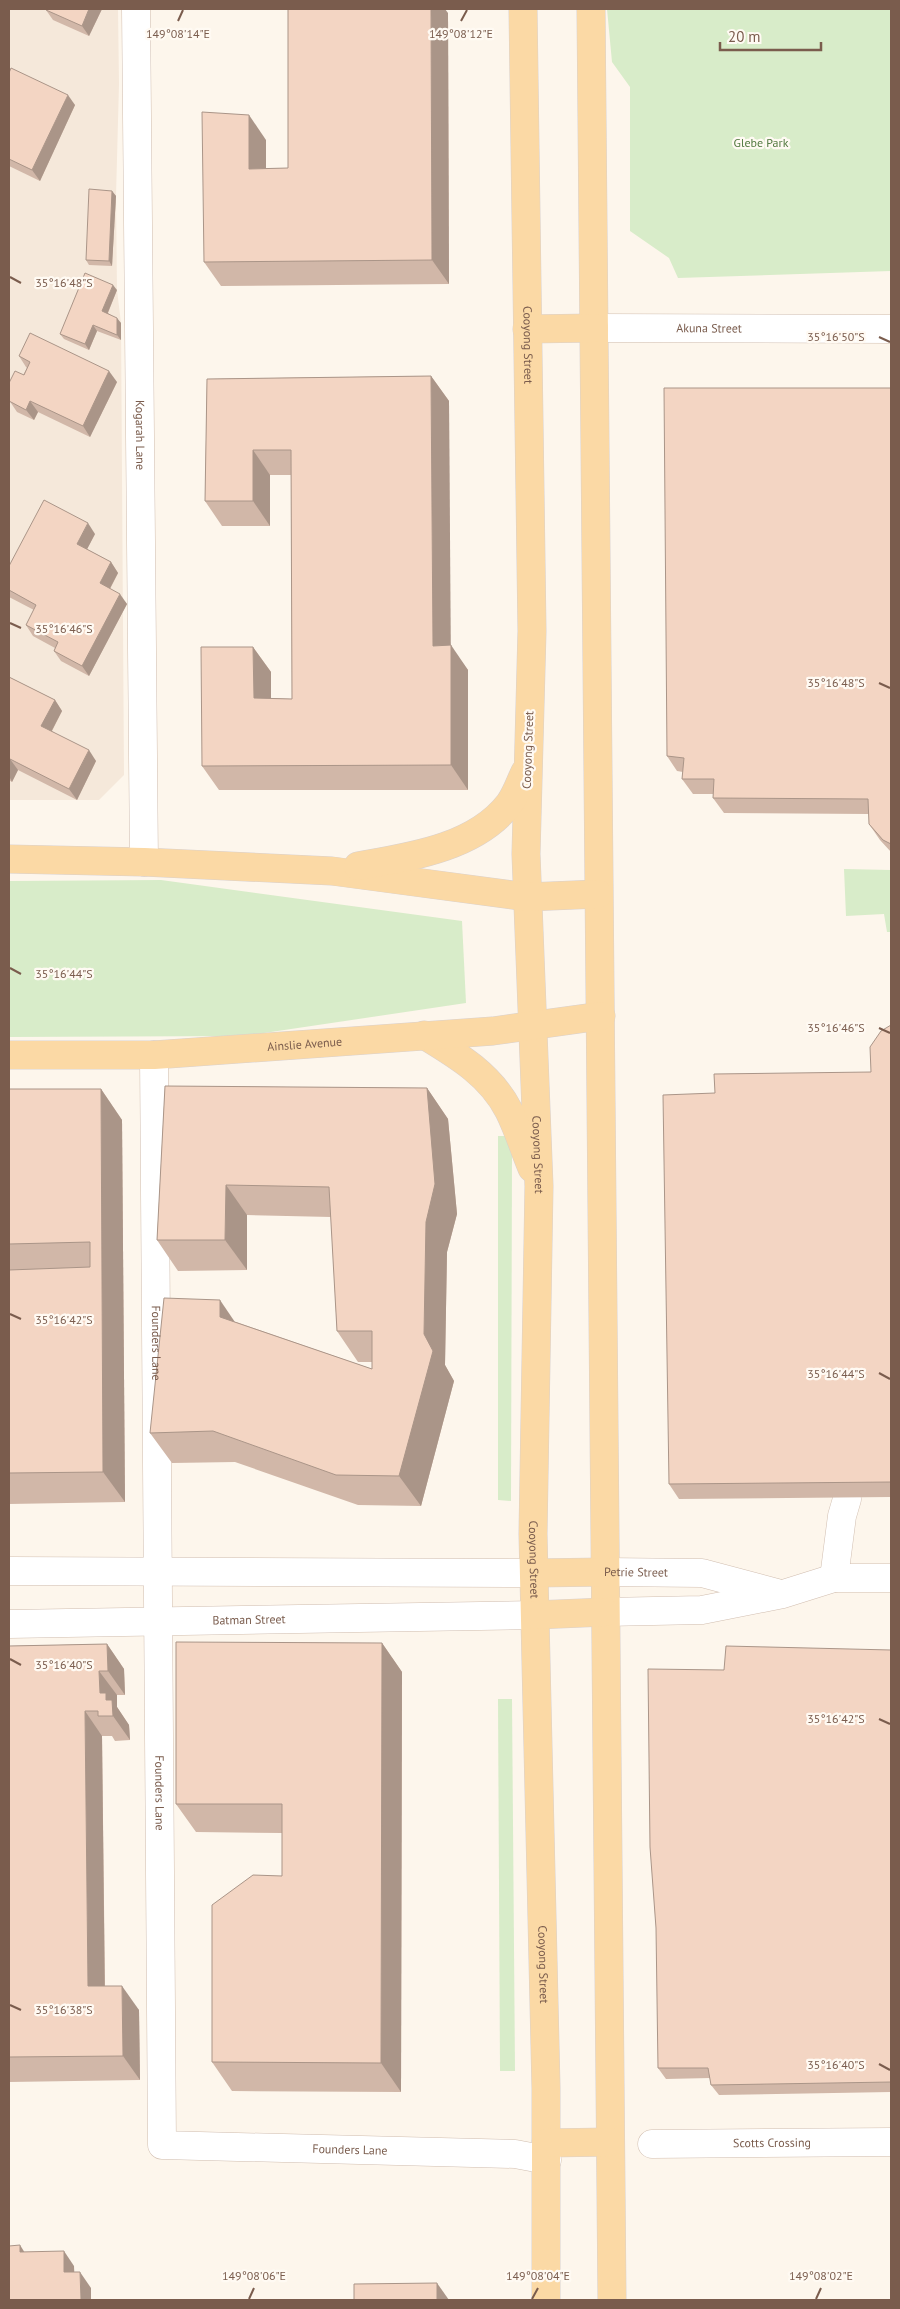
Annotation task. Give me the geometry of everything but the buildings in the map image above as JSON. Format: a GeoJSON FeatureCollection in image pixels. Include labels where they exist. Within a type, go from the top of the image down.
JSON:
{"type":"FeatureCollection","features":[{"type":"Feature","properties":{"kind":"main road","name":"Cooyong Street"},"geometry":{"type":"LineString","coordinates":[[522,9],[532,631],[527,768],[527,897],[534,1027],[539,1186],[534,1573],[546,2151],[546,2300]]}},
{"type":"Feature","properties":{"kind":"main road"},"geometry":{"type":"LineString","coordinates":[[591,9],[612,2300]]}},
{"type":"Feature","properties":{"kind":"main road","name":"Akuna Street"},"geometry":{"type":"LineString","coordinates":[[527,329],[594,328]]}},
{"type":"Feature","properties":{"kind":"main road"},"geometry":{"type":"LineString","coordinates":[[332,871],[410,857],[449,845],[482,828],[509,804],[527,768]]}},
{"type":"Feature","properties":{"kind":"main road"},"geometry":{"type":"LineString","coordinates":[[9,860],[144,862],[332,871],[527,897],[598,894]]}},
{"type":"Feature","properties":{"kind":"main road","name":"Ainslie Avenue"},"geometry":{"type":"LineString","coordinates":[[9,1055],[154,1055],[534,1027],[601,1016]]}},
{"type":"Feature","properties":{"kind":"main road"},"geometry":{"type":"LineString","coordinates":[[424,1035],[466,1061],[495,1089],[508,1111],[539,1186]]}},
{"type":"Feature","properties":{"kind":"main road","name":"Petrie Street"},"geometry":{"type":"LineString","coordinates":[[534,1573],[605,1572]]}},
{"type":"Feature","properties":{"kind":"main road"},"geometry":{"type":"LineString","coordinates":[[535,1615],[605,1612]]}},
{"type":"Feature","properties":{"kind":"main road"},"geometry":{"type":"LineString","coordinates":[[546,2151],[610,2142]]}},
{"type":"Feature","properties":{"kind":"street","name":"Kogarah Lane"},"geometry":{"type":"LineString","coordinates":[[136,9],[144,862]]}},
{"type":"Feature","properties":{"kind":"street","name":"Akuna Street"},"geometry":{"type":"LineString","coordinates":[[594,328],[891,329]]}},
{"type":"Feature","properties":{"kind":"street","name":"Founders Lane"},"geometry":{"type":"LineString","coordinates":[[154,1055],[162,2145],[515,2154],[546,2151]]}},
{"type":"Feature","properties":{"kind":"street"},"geometry":{"type":"LineString","coordinates":[[834,1578],[842,1516],[847,1499]]}},
{"type":"Feature","properties":{"kind":"street"},"geometry":{"type":"LineString","coordinates":[[9,1571],[158,1571]]}},
{"type":"Feature","properties":{"kind":"street","name":"Petrie Street"},"geometry":{"type":"LineString","coordinates":[[158,1571],[534,1573]]}},
{"type":"Feature","properties":{"kind":"street","name":"Petrie Street"},"geometry":{"type":"LineString","coordinates":[[605,1572],[702,1573],[783,1594]]}},
{"type":"Feature","properties":{"kind":"street"},"geometry":{"type":"LineString","coordinates":[[605,1612],[702,1610],[783,1594],[834,1578],[891,1578]]}},
{"type":"Feature","properties":{"kind":"street","name":"Batman Street"},"geometry":{"type":"LineString","coordinates":[[9,1624],[488,1614],[535,1615]]}},
{"type":"Feature","properties":{"kind":"street","name":"Scotts Crossing"},"geometry":{"type":"LineString","coordinates":[[652,2144],[891,2142]]}},
{"type":"Feature","properties":{"kind":"shaded area"},"geometry":{"type":"Polygon","coordinates":[[[9,9],[118,9],[119,84],[116,196],[117,290],[121,323],[124,775],[99,800],[9,800],[9,9]]]}},
{"type":"Feature","properties":{"kind":"green space","name":"Glebe Park"},"geometry":{"type":"Polygon","coordinates":[[[607,9],[891,9],[891,271],[678,278],[669,258],[630,231],[630,87],[612,62],[607,9]]]}},
{"type":"Feature","properties":{"kind":"green space"},"geometry":{"type":"Polygon","coordinates":[[[844,869],[891,870],[891,932],[887,932],[884,914],[846,916],[844,869]]]}},
{"type":"Feature","properties":{"kind":"green space"},"geometry":{"type":"Polygon","coordinates":[[[161,880],[462,921],[466,1003],[244,1036],[9,1037],[9,881],[161,880]]]}},
{"type":"Feature","properties":{"kind":"green space"},"geometry":{"type":"Polygon","coordinates":[[[498,1136],[505,1136],[512,1154],[511,1501],[498,1500],[498,1136]]]}},
{"type":"Feature","properties":{"kind":"green space"},"geometry":{"type":"Polygon","coordinates":[[[498,1699],[512,1699],[515,2071],[500,2071],[498,1699]]]}}]}
